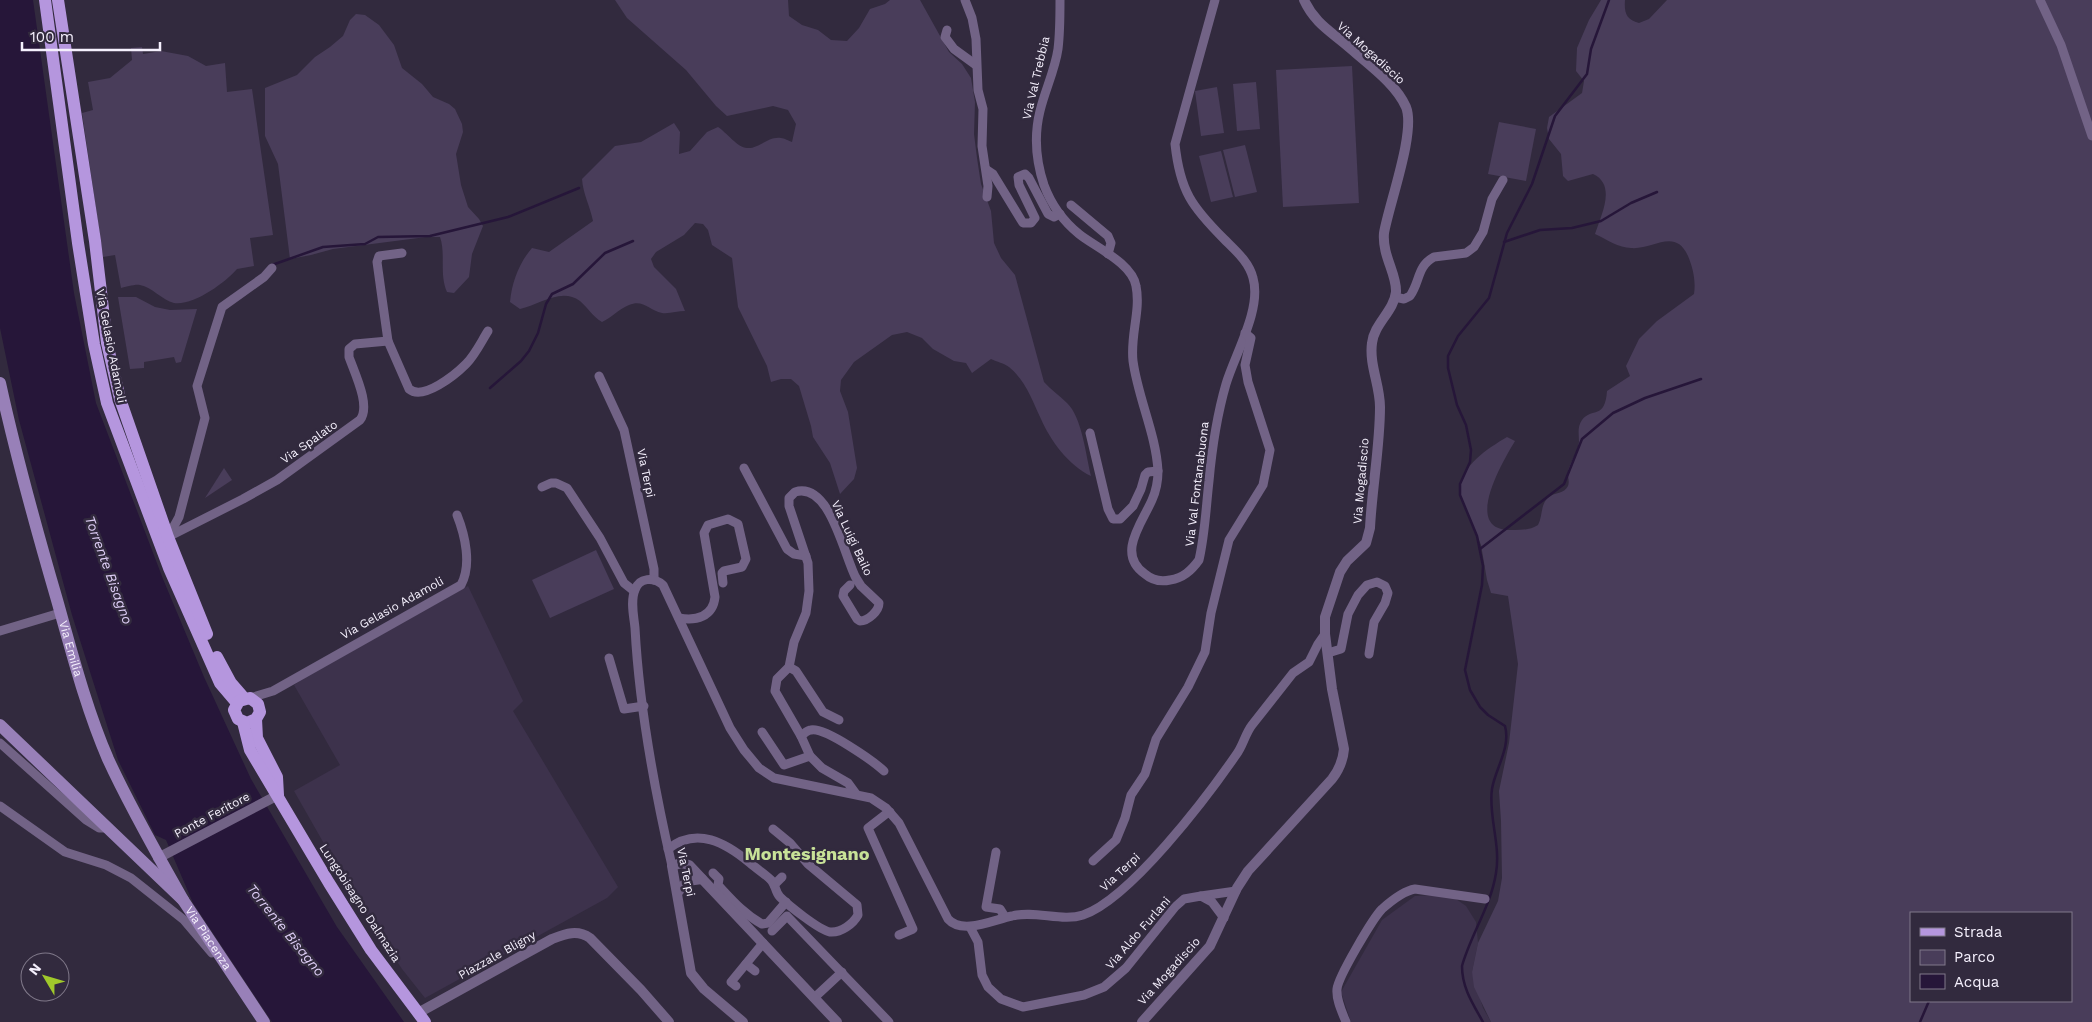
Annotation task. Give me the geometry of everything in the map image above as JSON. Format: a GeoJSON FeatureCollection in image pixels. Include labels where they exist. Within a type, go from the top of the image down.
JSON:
{"type":"FeatureCollection","features":[{"type":"Feature","properties":{"kind":"main road","name":"Via Gelasio Adamoli"},"geometry":{"type":"LineString","coordinates":[[45,0],[94,344],[107,403],[168,568],[220,683],[244,699],[257,702],[253,718],[257,738],[277,777],[278,795]]}},
{"type":"Feature","properties":{"kind":"main road","name":"Via Gelasio Adamoli"},"geometry":{"type":"LineString","coordinates":[[58,0],[95,241],[107,343],[120,399],[168,537],[222,668],[244,699]]}},
{"type":"Feature","properties":{"kind":"main road","name":"Via Emilia"},"geometry":{"type":"LineString","coordinates":[[0,383],[14,445],[60,613],[86,699],[108,758],[163,856],[183,900]]}},
{"type":"Feature","properties":{"kind":"main road","name":"Via Gelasio Adamoli"},"geometry":{"type":"LineString","coordinates":[[244,699],[234,708],[236,716],[253,718]]}},
{"type":"Feature","properties":{"kind":"main road","name":"Via Piacenza"},"geometry":{"type":"LineString","coordinates":[[0,725],[183,900],[264,1022]]}},
{"type":"Feature","properties":{"kind":"main road","name":"Lungobisagno Dalmazia"},"geometry":{"type":"LineString","coordinates":[[278,795],[329,883],[371,950],[422,1018]]}},
{"type":"Feature","properties":{"kind":"main road"},"geometry":{"type":"LineString","coordinates":[[142,861],[163,856]]}},
{"type":"Feature","properties":{"kind":"street","name":"Via Val Trebbia"},"geometry":{"type":"LineString","coordinates":[[1060,0],[1058,50],[1040,110],[1036,137],[1039,166],[1045,186],[1060,214],[1078,233],[1108,254]]}},
{"type":"Feature","properties":{"kind":"street","name":"Via Val Fontanabuona"},"geometry":{"type":"LineString","coordinates":[[1108,254],[1128,270],[1136,283],[1138,302],[1133,336],[1133,358],[1156,455],[1158,471],[1156,490],[1132,543],[1135,563],[1144,574],[1151,578],[1164,581],[1179,579],[1192,570],[1199,560],[1203,543],[1218,412],[1254,303],[1254,279],[1246,262],[1192,202],[1184,189],[1178,168],[1175,144],[1215,0]]}},
{"type":"Feature","properties":{"kind":"street","name":"Via Mogadiscio"},"geometry":{"type":"LineString","coordinates":[[1142,1022],[1210,946],[1236,891],[1248,871],[1332,779],[1341,764],[1344,750],[1333,697],[1325,634],[1325,617],[1340,572],[1347,561],[1363,547],[1368,538],[1380,406],[1372,363],[1372,343],[1375,333],[1395,297],[1396,286],[1383,243],[1387,214],[1406,141],[1408,118],[1406,108],[1397,93],[1350,48],[1318,22],[1309,11],[1304,0]]}},
{"type":"Feature","properties":{"kind":"street"},"geometry":{"type":"LineString","coordinates":[[2040,0],[2061,45],[2092,136]]}},
{"type":"Feature","properties":{"kind":"street"},"geometry":{"type":"LineString","coordinates":[[966,4],[976,39],[978,90],[983,109],[982,146],[987,170],[987,198]]}},
{"type":"Feature","properties":{"kind":"street"},"geometry":{"type":"LineString","coordinates":[[947,30],[945,37],[954,48],[976,65]]}},
{"type":"Feature","properties":{"kind":"street"},"geometry":{"type":"LineString","coordinates":[[987,170],[993,174],[1023,223],[1031,223],[1035,218],[1018,185],[1018,177],[1022,174],[1029,178],[1050,216],[1054,217],[1060,214]]}},
{"type":"Feature","properties":{"kind":"street"},"geometry":{"type":"LineString","coordinates":[[1395,297],[1404,299],[1410,296],[1421,268],[1429,260],[1434,257],[1466,253],[1474,247],[1483,232],[1492,199],[1503,180]]}},
{"type":"Feature","properties":{"kind":"street"},"geometry":{"type":"LineString","coordinates":[[1070,205],[1110,238],[1111,243],[1108,254]]}},
{"type":"Feature","properties":{"kind":"street"},"geometry":{"type":"LineString","coordinates":[[402,253],[379,256],[377,262],[388,341],[406,386],[411,391],[417,393],[445,381],[467,363],[488,331]]}},
{"type":"Feature","properties":{"kind":"street"},"geometry":{"type":"LineString","coordinates":[[168,537],[179,517],[205,418],[198,386],[222,307],[264,277],[272,268]]}},
{"type":"Feature","properties":{"kind":"street"},"geometry":{"type":"LineString","coordinates":[[1093,862],[1116,840],[1121,830],[1131,796],[1145,774],[1156,739],[1188,688],[1205,652],[1211,613],[1229,540],[1263,485],[1270,450],[1248,382],[1245,365],[1251,338],[1245,333]]}},
{"type":"Feature","properties":{"kind":"street","name":"Via Spalato"},"geometry":{"type":"LineString","coordinates":[[168,537],[277,480],[360,420],[364,414],[365,406],[349,358],[349,349],[355,344],[388,341]]}},
{"type":"Feature","properties":{"kind":"street","name":"Via Terpi"},"geometry":{"type":"LineString","coordinates":[[599,376],[624,430],[654,568],[654,580]]}},
{"type":"Feature","properties":{"kind":"street"},"geometry":{"type":"LineString","coordinates":[[1090,433],[1108,509],[1113,519],[1120,519],[1127,514],[1141,489],[1145,475],[1148,472],[1158,471]]}},
{"type":"Feature","properties":{"kind":"street"},"geometry":{"type":"LineString","coordinates":[[744,468],[787,549],[794,554],[806,556]]}},
{"type":"Feature","properties":{"kind":"street"},"geometry":{"type":"LineString","coordinates":[[542,487],[550,483],[556,483],[567,488],[600,538],[624,583],[634,591],[646,579],[654,580],[663,585],[730,728],[744,750],[759,768],[774,778],[786,782],[870,798],[890,812],[899,823],[948,919],[959,927],[970,927]]}},
{"type":"Feature","properties":{"kind":"street","name":"Via Luigi Bailo"},"geometry":{"type":"LineString","coordinates":[[850,585],[844,591],[843,596],[857,619],[865,621],[878,609],[879,603],[861,586],[856,578],[826,507],[813,494],[798,491],[789,498],[789,506],[809,569],[807,606],[794,642],[789,667],[777,679],[775,691],[801,736],[810,756],[822,768],[848,783],[856,794]]}},
{"type":"Feature","properties":{"kind":"street","name":"Via Gelasio Adamoli"},"geometry":{"type":"LineString","coordinates":[[244,699],[273,691],[461,585],[464,578],[466,552],[463,530],[457,515]]}},
{"type":"Feature","properties":{"kind":"street"},"geometry":{"type":"LineString","coordinates":[[678,618],[700,618],[714,607],[715,597],[704,533],[708,525],[728,519],[736,521],[738,524],[746,559],[742,567],[722,573],[723,583]]}},
{"type":"Feature","properties":{"kind":"street"},"geometry":{"type":"LineString","coordinates":[[1328,653],[1341,650],[1348,614],[1358,594],[1368,585],[1381,583],[1387,589],[1388,597],[1374,622],[1370,654]]}},
{"type":"Feature","properties":{"kind":"street","name":"Via Terpi"},"geometry":{"type":"LineString","coordinates":[[634,591],[635,638],[644,706],[691,973],[704,989],[743,1022]]}},
{"type":"Feature","properties":{"kind":"street"},"geometry":{"type":"LineString","coordinates":[[0,631],[60,613]]}},
{"type":"Feature","properties":{"kind":"street","name":"Via Terpi"},"geometry":{"type":"LineString","coordinates":[[970,927],[1023,913],[1079,916],[1095,910],[1116,896],[1166,844],[1237,754],[1246,733],[1252,725],[1293,673],[1308,662],[1325,634]]}},
{"type":"Feature","properties":{"kind":"street"},"geometry":{"type":"LineString","coordinates":[[609,658],[624,709],[644,706]]}},
{"type":"Feature","properties":{"kind":"street"},"geometry":{"type":"LineString","coordinates":[[789,667],[796,672],[823,712],[839,720]]}},
{"type":"Feature","properties":{"kind":"street","name":"Via Gelasio Adamoli"},"geometry":{"type":"LineString","coordinates":[[253,718],[273,691]]}},
{"type":"Feature","properties":{"kind":"street"},"geometry":{"type":"LineString","coordinates":[[801,736],[808,731],[818,730],[855,749],[884,771]]}},
{"type":"Feature","properties":{"kind":"street"},"geometry":{"type":"LineString","coordinates":[[762,732],[784,765],[810,756]]}},
{"type":"Feature","properties":{"kind":"street","name":"Via Piacenza"},"geometry":{"type":"LineString","coordinates":[[0,743],[86,820],[99,828],[109,828]]}},
{"type":"Feature","properties":{"kind":"street","name":"Ponte Feritore"},"geometry":{"type":"LineString","coordinates":[[163,856],[278,795]]}},
{"type":"Feature","properties":{"kind":"street"},"geometry":{"type":"LineString","coordinates":[[0,806],[65,852],[106,865],[131,878],[184,920],[207,949],[212,953],[216,952]]}},
{"type":"Feature","properties":{"kind":"street"},"geometry":{"type":"LineString","coordinates":[[890,812],[868,828],[913,929],[899,935]]}},
{"type":"Feature","properties":{"kind":"street"},"geometry":{"type":"LineString","coordinates":[[668,849],[680,842],[694,838],[715,840],[736,852],[774,885],[776,892],[786,902],[829,932],[850,925],[859,912],[856,903],[808,864],[790,843],[773,829]]}},
{"type":"Feature","properties":{"kind":"street"},"geometry":{"type":"LineString","coordinates":[[996,852],[986,907],[1000,910],[1005,917]]}},
{"type":"Feature","properties":{"kind":"street"},"geometry":{"type":"LineString","coordinates":[[672,866],[681,863],[687,864],[837,1022]]}},
{"type":"Feature","properties":{"kind":"street"},"geometry":{"type":"LineString","coordinates":[[713,873],[719,879],[718,885],[740,909],[750,918],[762,924],[768,923],[786,902]]}},
{"type":"Feature","properties":{"kind":"street"},"geometry":{"type":"LineString","coordinates":[[774,885],[782,877]]}},
{"type":"Feature","properties":{"kind":"street"},"geometry":{"type":"LineString","coordinates":[[678,892],[688,881],[702,879]]}},
{"type":"Feature","properties":{"kind":"street"},"geometry":{"type":"LineString","coordinates":[[1346,1022],[1338,998],[1338,982],[1369,928],[1383,909],[1407,891],[1415,889],[1485,899]]}},
{"type":"Feature","properties":{"kind":"street","name":"Via Aldo Furlani"},"geometry":{"type":"LineString","coordinates":[[970,927],[978,942],[982,976],[988,986],[1001,999],[1023,1007],[1084,995],[1104,987],[1126,968],[1175,907],[1184,899],[1236,891]]}},
{"type":"Feature","properties":{"kind":"street"},"geometry":{"type":"LineString","coordinates":[[1201,896],[1212,902],[1224,918]]}},
{"type":"Feature","properties":{"kind":"street"},"geometry":{"type":"LineString","coordinates":[[772,931],[787,916],[889,1022]]}},
{"type":"Feature","properties":{"kind":"street","name":"Piazzale Bligny"},"geometry":{"type":"LineString","coordinates":[[422,1018],[552,939],[568,933],[583,934],[590,938],[641,990],[669,1022]]}},
{"type":"Feature","properties":{"kind":"street"},"geometry":{"type":"LineString","coordinates":[[736,986],[731,982],[762,944]]}},
{"type":"Feature","properties":{"kind":"street"},"geometry":{"type":"LineString","coordinates":[[746,964],[755,971]]}},
{"type":"Feature","properties":{"kind":"street"},"geometry":{"type":"LineString","coordinates":[[814,998],[842,972]]}},
{"type":"Feature","properties":{"kind":"shaded area"},"geometry":{"type":"Polygon","coordinates":[[[468,586],[523,701],[513,711],[618,887],[607,898],[425,998],[402,969],[351,891],[294,791],[340,765],[294,685],[468,586]]]}},
{"type":"Feature","properties":{"kind":"shaded area"},"geometry":{"type":"Polygon","coordinates":[[[1436,895],[1453,897],[1466,906],[1476,922],[1478,943],[1472,972],[1483,1008],[1491,1022],[1351,1022],[1341,992],[1382,920],[1415,896],[1436,895]]]}},
{"type":"Feature","properties":{"kind":"green space"},"geometry":{"type":"Polygon","coordinates":[[[615,0],[788,0],[789,16],[802,25],[818,30],[831,40],[847,41],[859,28],[870,9],[885,4],[890,0],[920,0],[949,52],[962,64],[971,78],[975,102],[974,134],[977,158],[981,184],[991,211],[994,243],[1001,258],[1015,275],[1044,382],[1072,409],[1080,427],[1091,476],[1075,466],[1061,452],[1045,427],[1020,378],[1009,367],[991,359],[972,373],[966,363],[954,361],[933,349],[922,338],[907,332],[892,335],[854,362],[841,380],[840,391],[848,412],[857,468],[854,479],[840,494],[830,463],[813,437],[799,386],[791,379],[771,382],[767,366],[738,307],[732,258],[712,245],[708,230],[703,224],[695,223],[684,235],[656,252],[651,259],[654,267],[676,289],[685,311],[662,313],[642,304],[634,303],[602,322],[580,301],[573,297],[558,296],[520,309],[510,302],[512,287],[517,273],[523,260],[532,248],[549,252],[593,221],[582,179],[615,146],[641,142],[674,123],[680,132],[679,154],[690,151],[707,132],[718,127],[736,143],[747,148],[756,147],[776,138],[792,142],[796,124],[788,110],[773,106],[727,116],[716,106],[686,70],[627,18],[615,0]]]}},
{"type":"Feature","properties":{"kind":"green space"},"geometry":{"type":"Polygon","coordinates":[[[1601,0],[1625,0],[1627,15],[1631,20],[1639,23],[1649,19],[1667,0],[2092,0],[2092,1022],[1491,1022],[1474,987],[1472,972],[1478,943],[1498,901],[1502,878],[1499,791],[1509,743],[1518,664],[1508,596],[1491,593],[1481,545],[1460,494],[1461,484],[1469,467],[1483,453],[1507,437],[1515,441],[1496,476],[1488,505],[1488,517],[1494,526],[1507,530],[1527,529],[1538,525],[1546,500],[1551,495],[1566,489],[1568,486],[1568,471],[1579,442],[1580,423],[1586,416],[1598,412],[1604,406],[1607,391],[1630,376],[1626,366],[1639,339],[1657,321],[1694,294],[1695,289],[1691,265],[1683,247],[1670,241],[1639,248],[1626,248],[1595,234],[1605,201],[1604,185],[1593,174],[1568,181],[1563,176],[1561,154],[1549,139],[1547,128],[1549,117],[1582,93],[1584,81],[1576,71],[1577,48],[1589,20],[1601,0]]]}},
{"type":"Feature","properties":{"kind":"green space"},"geometry":{"type":"Polygon","coordinates":[[[356,14],[365,15],[379,25],[394,45],[402,68],[422,84],[433,97],[449,104],[455,109],[462,124],[463,132],[456,154],[461,185],[468,207],[483,226],[472,254],[469,277],[454,293],[447,292],[443,278],[440,237],[426,237],[333,249],[290,259],[278,164],[265,136],[265,88],[297,75],[315,57],[343,36],[350,20],[356,14]]]}},
{"type":"Feature","properties":{"kind":"green space"},"geometry":{"type":"Polygon","coordinates":[[[142,47],[143,54],[161,51],[188,56],[206,66],[225,63],[227,92],[252,89],[273,235],[250,238],[254,266],[237,269],[225,281],[208,292],[182,303],[174,303],[149,288],[140,285],[121,288],[115,255],[103,257],[82,113],[93,110],[88,82],[110,78],[132,60],[131,48],[142,47]]]}},
{"type":"Feature","properties":{"kind":"green space"},"geometry":{"type":"Polygon","coordinates":[[[1352,66],[1359,203],[1283,207],[1276,70],[1352,66]]]}},
{"type":"Feature","properties":{"kind":"green space"},"geometry":{"type":"Polygon","coordinates":[[[1256,82],[1260,129],[1237,131],[1233,84],[1256,82]]]}},
{"type":"Feature","properties":{"kind":"green space"},"geometry":{"type":"Polygon","coordinates":[[[1217,87],[1224,133],[1201,136],[1195,91],[1217,87]]]}},
{"type":"Feature","properties":{"kind":"green space"},"geometry":{"type":"Polygon","coordinates":[[[1499,122],[1536,129],[1526,181],[1488,174],[1499,122]]]}},
{"type":"Feature","properties":{"kind":"green space"},"geometry":{"type":"Polygon","coordinates":[[[1245,145],[1257,192],[1235,197],[1223,150],[1245,145]]]}},
{"type":"Feature","properties":{"kind":"green space"},"geometry":{"type":"Polygon","coordinates":[[[1221,151],[1233,197],[1211,202],[1199,156],[1221,151]]]}},
{"type":"Feature","properties":{"kind":"green space"},"geometry":{"type":"Polygon","coordinates":[[[118,297],[136,297],[155,307],[170,310],[197,309],[181,362],[176,363],[174,357],[144,362],[144,368],[130,369],[118,297]]]}},
{"type":"Feature","properties":{"kind":"green space"},"geometry":{"type":"Polygon","coordinates":[[[224,468],[232,480],[205,498],[224,468]]]}},
{"type":"Feature","properties":{"kind":"green space"},"geometry":{"type":"Polygon","coordinates":[[[596,550],[614,589],[550,618],[532,580],[596,550]]]}},
{"type":"Feature","properties":{"kind":"water","name":"Torrente Bisagno"},"geometry":{"type":"Polygon","coordinates":[[[0,0],[33,0],[74,293],[96,403],[163,579],[204,677],[251,779],[337,927],[404,1022],[272,1022],[193,903],[166,840],[155,835],[118,760],[72,615],[19,420],[0,328],[0,0]]]}},
{"type":"Feature","properties":{"kind":"waterway"},"geometry":{"type":"LineString","coordinates":[[1483,1022],[1466,989],[1462,966],[1490,897],[1496,873],[1497,852],[1491,799],[1494,781],[1506,742],[1506,734],[1505,726],[1488,715],[1480,707],[1470,690],[1465,670],[1482,585],[1483,566],[1477,536],[1460,495],[1460,484],[1470,462],[1471,450],[1466,425],[1457,405],[1448,368],[1448,356],[1458,336],[1489,298],[1507,233],[1532,184],[1555,116],[1587,74],[1591,49],[1609,0]]}},
{"type":"Feature","properties":{"kind":"waterway"},"geometry":{"type":"LineString","coordinates":[[272,265],[323,247],[365,244],[378,237],[430,236],[508,217],[579,188]]}},
{"type":"Feature","properties":{"kind":"waterway"},"geometry":{"type":"LineString","coordinates":[[1504,242],[1540,230],[1572,228],[1601,221],[1631,203],[1657,192]]}},
{"type":"Feature","properties":{"kind":"waterway"},"geometry":{"type":"LineString","coordinates":[[490,388],[521,361],[529,351],[538,333],[546,304],[552,294],[573,284],[605,253],[633,241]]}},
{"type":"Feature","properties":{"kind":"waterway"},"geometry":{"type":"LineString","coordinates":[[1480,549],[1564,484],[1582,439],[1613,413],[1645,398],[1701,379]]}},
{"type":"Feature","properties":{"kind":"waterway"},"geometry":{"type":"LineString","coordinates":[[1920,1022],[1929,1002]]}},
{"type":"Feature","properties":{"kind":"district","name":"Montesignano"},"geometry":{"type":"Point","coordinates":[807,853]}}]}
